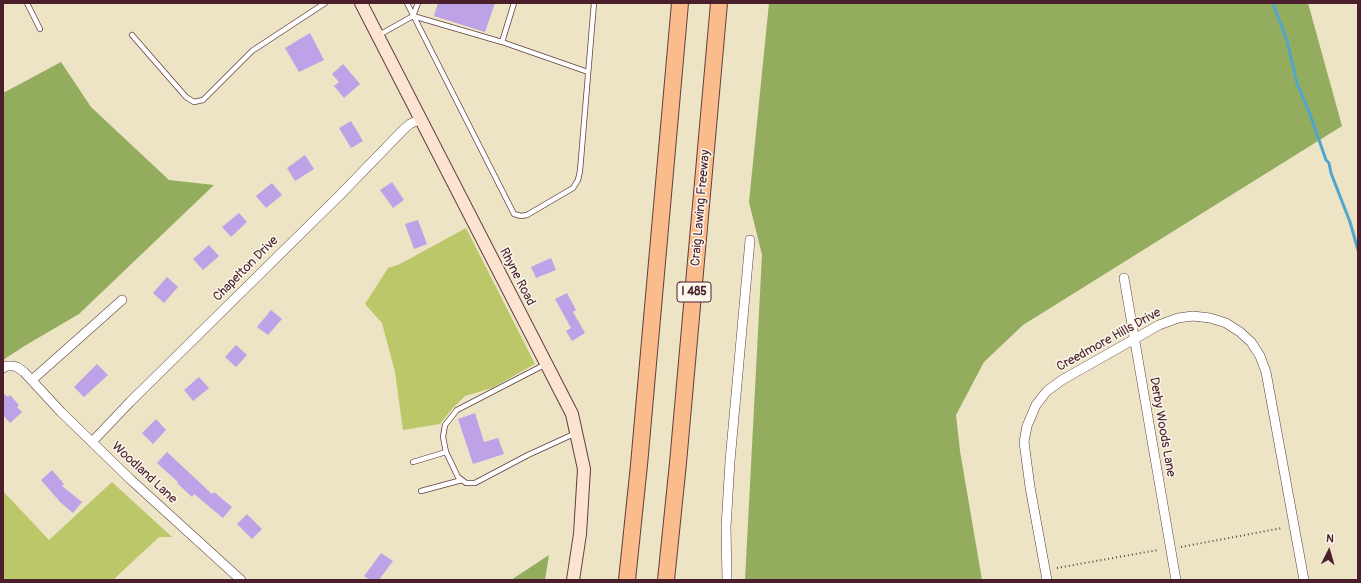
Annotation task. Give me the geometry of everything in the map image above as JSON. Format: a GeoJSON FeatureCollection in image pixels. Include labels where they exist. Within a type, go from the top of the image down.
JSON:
{"type":"FeatureCollection","features":[{"type":"Feature","properties":{"kind":"highway"},"geometry":{"type":"LineString","coordinates":[[627,580],[639,466],[680,3]]}},
{"type":"Feature","properties":{"kind":"highway","name":"Craig Lawing Freeway"},"geometry":{"type":"LineString","coordinates":[[666,580],[679,455],[719,3]]}},
{"type":"Feature","properties":{"kind":"street","name":"Rhyne Road"},"geometry":{"type":"LineString","coordinates":[[361,3],[572,414],[584,469],[580,534],[573,580]]}},
{"type":"Feature","properties":{"kind":"street","name":"Chapelton Drive"},"geometry":{"type":"LineString","coordinates":[[92,442],[130,402],[340,195],[404,129],[420,119]]}},
{"type":"Feature","properties":{"kind":"street"},"geometry":{"type":"LineString","coordinates":[[727,580],[726,527],[730,461],[750,240]]}},
{"type":"Feature","properties":{"kind":"street","name":"Derby Woods Lane"},"geometry":{"type":"LineString","coordinates":[[1124,278],[1176,580]]}},
{"type":"Feature","properties":{"kind":"street"},"geometry":{"type":"LineString","coordinates":[[32,380],[122,300]]}},
{"type":"Feature","properties":{"kind":"street","name":"Creedmore Hills Drive"},"geometry":{"type":"LineString","coordinates":[[1047,580],[1030,487],[1024,442],[1027,426],[1036,405],[1047,391],[1062,380],[1159,325],[1178,318],[1193,316],[1210,318],[1226,323],[1240,332],[1251,342],[1260,356],[1266,372],[1304,580]]}},
{"type":"Feature","properties":{"kind":"street","name":"Woodland Lane"},"geometry":{"type":"LineString","coordinates":[[3,368],[7,366],[17,367],[32,380],[61,412],[130,479],[242,580]]}},
{"type":"Feature","properties":{"kind":"lane"},"geometry":{"type":"LineString","coordinates":[[27,3],[40,29]]}},
{"type":"Feature","properties":{"kind":"lane"},"geometry":{"type":"LineString","coordinates":[[132,35],[186,97],[194,102],[203,100],[252,51],[325,3]]}},
{"type":"Feature","properties":{"kind":"lane"},"geometry":{"type":"LineString","coordinates":[[407,3],[514,214],[521,216],[527,215],[574,188],[578,180],[594,3]]}},
{"type":"Feature","properties":{"kind":"lane"},"geometry":{"type":"LineString","coordinates":[[378,36],[413,16],[418,3]]}},
{"type":"Feature","properties":{"kind":"lane"},"geometry":{"type":"LineString","coordinates":[[502,42],[514,3]]}},
{"type":"Feature","properties":{"kind":"lane"},"geometry":{"type":"LineString","coordinates":[[413,16],[502,42],[588,72]]}},
{"type":"Feature","properties":{"kind":"lane"},"geometry":{"type":"LineString","coordinates":[[546,364],[457,410],[445,426],[443,437],[446,452],[455,471],[462,480],[466,483],[475,483],[528,455],[576,433]]}},
{"type":"Feature","properties":{"kind":"lane"},"geometry":{"type":"LineString","coordinates":[[413,462],[446,452]]}},
{"type":"Feature","properties":{"kind":"lane"},"geometry":{"type":"LineString","coordinates":[[421,491],[462,480]]}},
{"type":"Feature","properties":{"kind":"path"},"geometry":{"type":"LineString","coordinates":[[1181,547],[1282,528]]}},
{"type":"Feature","properties":{"kind":"path"},"geometry":{"type":"LineString","coordinates":[[1057,568],[1158,550]]}},
{"type":"Feature","properties":{"kind":"green space"},"geometry":{"type":"Polygon","coordinates":[[[769,3],[1308,3],[1342,126],[1023,325],[984,362],[956,415],[960,451],[982,580],[745,580],[762,255],[749,202],[769,3]]]}},
{"type":"Feature","properties":{"kind":"green space"},"geometry":{"type":"Polygon","coordinates":[[[61,62],[91,107],[169,180],[214,185],[79,314],[3,360],[3,93],[61,62]]]}},
{"type":"Feature","properties":{"kind":"green space"},"geometry":{"type":"Polygon","coordinates":[[[466,228],[535,364],[492,388],[465,396],[440,424],[403,430],[395,372],[382,323],[365,304],[388,268],[400,264],[466,228]]]}},
{"type":"Feature","properties":{"kind":"green space"},"geometry":{"type":"Polygon","coordinates":[[[112,482],[172,537],[159,537],[113,580],[3,580],[3,491],[49,540],[112,482]]]}},
{"type":"Feature","properties":{"kind":"green space"},"geometry":{"type":"Polygon","coordinates":[[[549,555],[545,580],[511,580],[549,555]]]}},
{"type":"Feature","properties":{"kind":"building"},"geometry":{"type":"Polygon","coordinates":[[[438,3],[495,3],[485,32],[434,16],[438,3]]]}},
{"type":"Feature","properties":{"kind":"building"},"geometry":{"type":"Polygon","coordinates":[[[310,33],[324,60],[299,72],[285,48],[310,33]]]}},
{"type":"Feature","properties":{"kind":"building"},"geometry":{"type":"Polygon","coordinates":[[[343,64],[360,84],[344,98],[334,86],[339,82],[332,74],[343,64]]]}},
{"type":"Feature","properties":{"kind":"building"},"geometry":{"type":"Polygon","coordinates":[[[351,121],[363,141],[351,148],[339,128],[351,121]]]}},
{"type":"Feature","properties":{"kind":"building"},"geometry":{"type":"Polygon","coordinates":[[[305,155],[314,169],[295,181],[287,168],[305,155]]]}},
{"type":"Feature","properties":{"kind":"building"},"geometry":{"type":"Polygon","coordinates":[[[392,182],[404,200],[393,208],[380,190],[392,182]]]}},
{"type":"Feature","properties":{"kind":"building"},"geometry":{"type":"Polygon","coordinates":[[[272,183],[282,195],[266,208],[256,196],[272,183]]]}},
{"type":"Feature","properties":{"kind":"building"},"geometry":{"type":"Polygon","coordinates":[[[239,213],[247,222],[231,237],[222,227],[239,213]]]}},
{"type":"Feature","properties":{"kind":"building"},"geometry":{"type":"Polygon","coordinates":[[[418,220],[427,244],[414,249],[405,224],[418,220]]]}},
{"type":"Feature","properties":{"kind":"building"},"geometry":{"type":"Polygon","coordinates":[[[209,245],[219,256],[203,270],[193,259],[209,245]]]}},
{"type":"Feature","properties":{"kind":"building"},"geometry":{"type":"Polygon","coordinates":[[[551,258],[556,270],[536,278],[531,267],[551,258]]]}},
{"type":"Feature","properties":{"kind":"building"},"geometry":{"type":"Polygon","coordinates":[[[167,277],[178,287],[164,303],[153,293],[167,277]]]}},
{"type":"Feature","properties":{"kind":"building"},"geometry":{"type":"Polygon","coordinates":[[[567,293],[576,310],[573,312],[585,333],[572,341],[566,331],[571,328],[555,299],[567,293]]]}},
{"type":"Feature","properties":{"kind":"building"},"geometry":{"type":"Polygon","coordinates":[[[271,310],[282,319],[268,335],[257,327],[271,310]]]}},
{"type":"Feature","properties":{"kind":"building"},"geometry":{"type":"Polygon","coordinates":[[[236,345],[247,355],[236,367],[225,357],[236,345]]]}},
{"type":"Feature","properties":{"kind":"building"},"geometry":{"type":"Polygon","coordinates":[[[97,364],[108,375],[84,397],[74,387],[97,364]]]}},
{"type":"Feature","properties":{"kind":"building"},"geometry":{"type":"Polygon","coordinates":[[[199,377],[209,388],[193,401],[184,390],[199,377]]]}},
{"type":"Feature","properties":{"kind":"building"},"geometry":{"type":"Polygon","coordinates":[[[3,393],[8,397],[10,395],[19,405],[17,407],[22,412],[10,423],[3,415],[3,393]]]}},
{"type":"Feature","properties":{"kind":"building"},"geometry":{"type":"Polygon","coordinates":[[[475,413],[484,442],[498,438],[504,454],[473,464],[458,419],[475,413]]]}},
{"type":"Feature","properties":{"kind":"building"},"geometry":{"type":"Polygon","coordinates":[[[156,419],[166,430],[153,444],[142,433],[156,419]]]}},
{"type":"Feature","properties":{"kind":"building"},"geometry":{"type":"Polygon","coordinates":[[[167,452],[212,494],[214,492],[232,507],[223,518],[194,494],[192,497],[157,463],[167,452]]]}},
{"type":"Feature","properties":{"kind":"building"},"geometry":{"type":"Polygon","coordinates":[[[52,470],[64,484],[62,486],[82,502],[73,513],[60,502],[41,480],[52,470]]]}},
{"type":"Feature","properties":{"kind":"building"},"geometry":{"type":"Polygon","coordinates":[[[247,514],[262,529],[252,539],[237,524],[247,514]]]}},
{"type":"Feature","properties":{"kind":"building"},"geometry":{"type":"Polygon","coordinates":[[[381,553],[393,561],[379,580],[370,580],[364,576],[381,553]]]}},
{"type":"Feature","properties":{"kind":"waterway"},"geometry":{"type":"LineString","coordinates":[[1273,3],[1287,41],[1297,83],[1310,114],[1326,160],[1329,163],[1331,173],[1350,222],[1358,250]]}}]}
